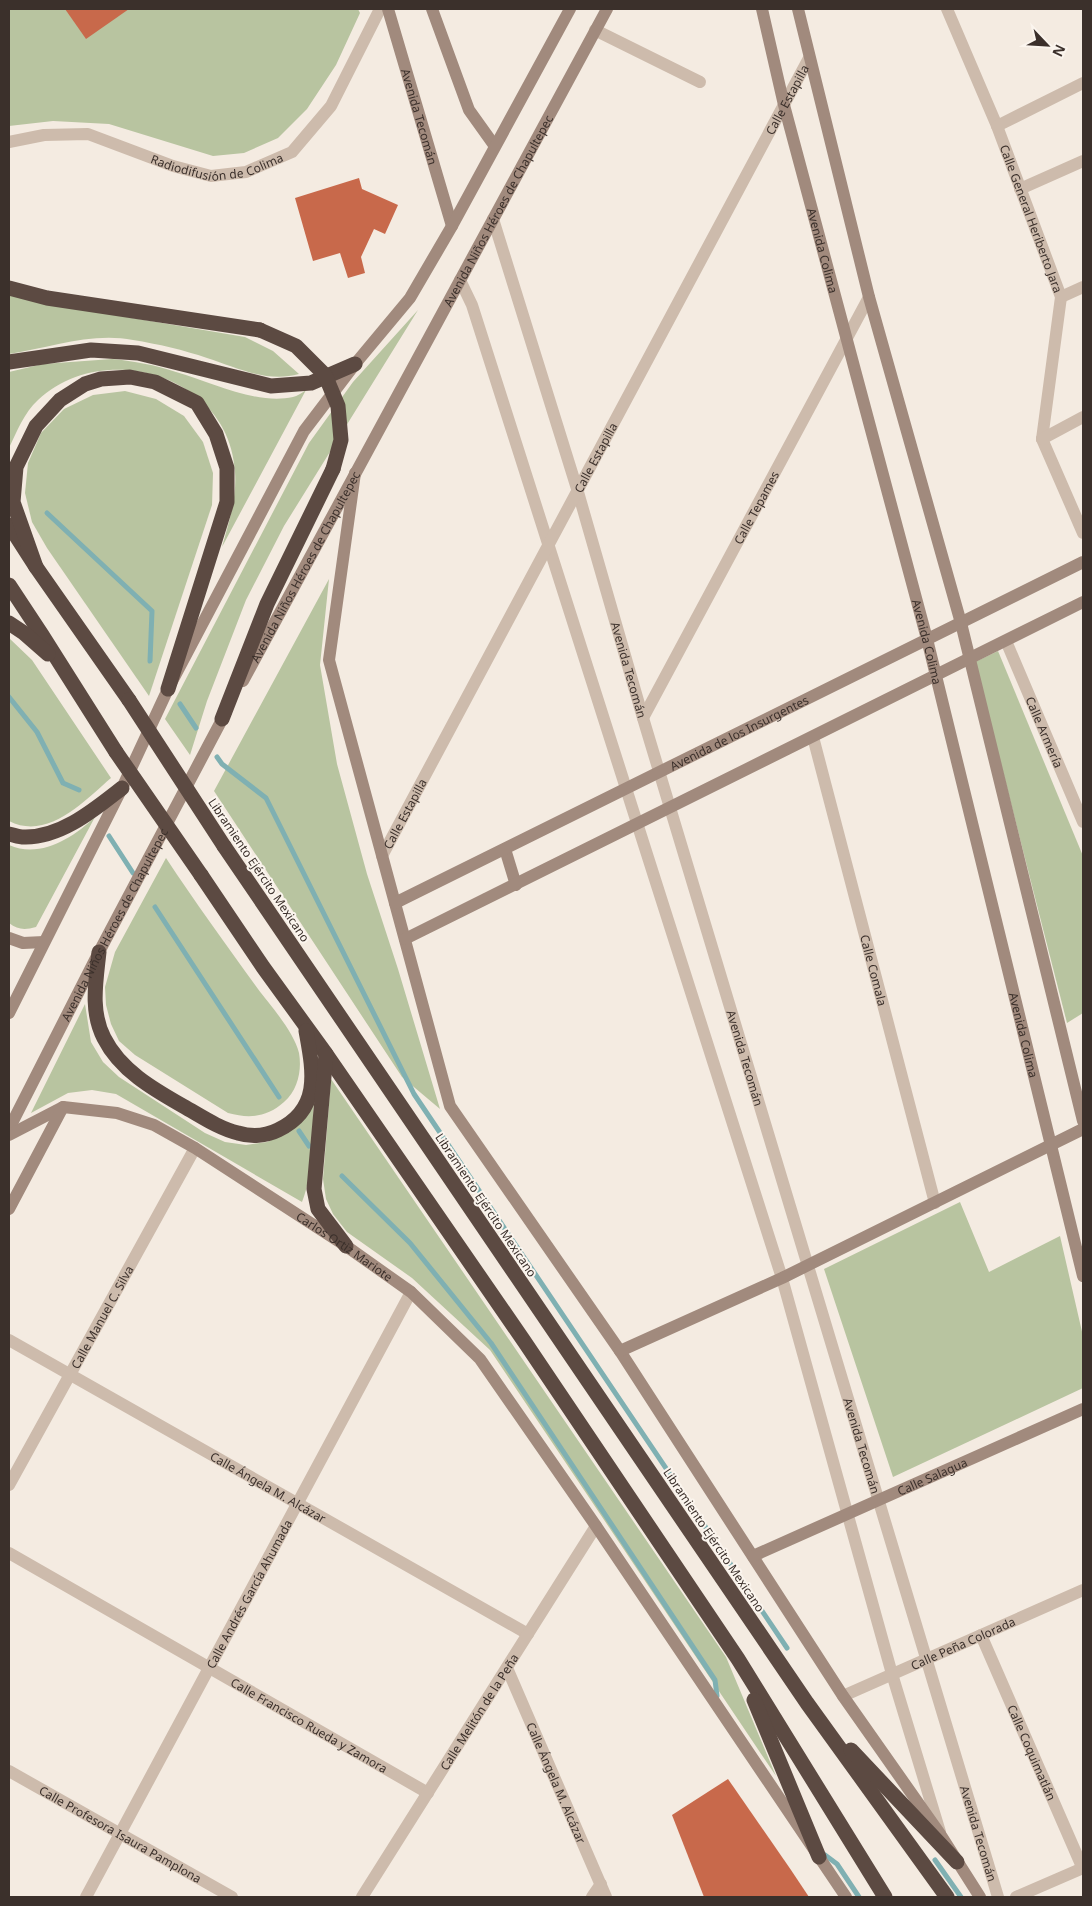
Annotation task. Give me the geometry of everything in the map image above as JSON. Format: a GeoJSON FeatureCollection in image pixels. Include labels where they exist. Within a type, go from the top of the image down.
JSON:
{"type":"FeatureCollection","features":[{"type":"Feature","properties":{"kind":"highway"},"geometry":{"type":"LineString","coordinates":[[9,288],[47,298],[260,330],[296,346],[325,375],[338,406],[340,423],[341,440],[333,469],[267,604],[222,719]]}},
{"type":"Feature","properties":{"kind":"highway"},"geometry":{"type":"LineString","coordinates":[[9,362],[91,350],[138,354],[271,386],[311,383],[355,364]]}},
{"type":"Feature","properties":{"kind":"highway"},"geometry":{"type":"LineString","coordinates":[[36,567],[13,502],[16,467],[36,426],[60,400],[86,384],[101,380],[130,377],[155,382],[197,403],[216,434],[227,468],[228,502],[168,689]]}},
{"type":"Feature","properties":{"kind":"highway","name":"Libramiento Ejército Mexicano"},"geometry":{"type":"LineString","coordinates":[[9,525],[129,700],[224,846],[807,1703],[947,1897]]}},
{"type":"Feature","properties":{"kind":"highway"},"geometry":{"type":"LineString","coordinates":[[9,585],[116,752],[524,1342],[738,1660],[885,1897]]}},
{"type":"Feature","properties":{"kind":"highway"},"geometry":{"type":"LineString","coordinates":[[9,622],[24,632],[62,667]]}},
{"type":"Feature","properties":{"kind":"highway"},"geometry":{"type":"LineString","coordinates":[[9,834],[24,837],[64,828],[85,816],[122,788]]}},
{"type":"Feature","properties":{"kind":"highway"},"geometry":{"type":"LineString","coordinates":[[99,952],[94,1002],[103,1037],[113,1053],[128,1069],[164,1095],[216,1125],[238,1134],[256,1136],[272,1133],[287,1126],[300,1116],[308,1103],[311,1090],[312,1062],[305,1024]]}},
{"type":"Feature","properties":{"kind":"highway"},"geometry":{"type":"LineString","coordinates":[[326,1054],[314,1189],[318,1209],[346,1246]]}},
{"type":"Feature","properties":{"kind":"highway"},"geometry":{"type":"LineString","coordinates":[[738,1660],[819,1857]]}},
{"type":"Feature","properties":{"kind":"highway"},"geometry":{"type":"LineString","coordinates":[[807,1703],[957,1862]]}},
{"type":"Feature","properties":{"kind":"street","name":"Radiodifusión de Colima"},"geometry":{"type":"LineString","coordinates":[[9,142],[44,135],[88,134],[173,166],[211,176],[246,172],[292,152],[331,106],[380,9]]}},
{"type":"Feature","properties":{"kind":"street","name":"Avenida Tecomán"},"geometry":{"type":"LineString","coordinates":[[388,9],[452,226]]}},
{"type":"Feature","properties":{"kind":"street"},"geometry":{"type":"LineString","coordinates":[[432,9],[469,110],[494,145]]}},
{"type":"Feature","properties":{"kind":"street"},"geometry":{"type":"LineString","coordinates":[[9,1013],[122,788],[168,689],[304,431],[355,364],[410,298],[452,226],[494,145],[570,9]]}},
{"type":"Feature","properties":{"kind":"street","name":"Avenida Niños Héroes de Chapultepec"},"geometry":{"type":"LineString","coordinates":[[9,1129],[99,952],[222,719],[607,9]]}},
{"type":"Feature","properties":{"kind":"street","name":"Avenida Colima"},"geometry":{"type":"LineString","coordinates":[[762,9],[784,105],[927,640],[1083,1276]]}},
{"type":"Feature","properties":{"kind":"street"},"geometry":{"type":"LineString","coordinates":[[798,9],[869,297],[960,623],[1083,1121]]}},
{"type":"Feature","properties":{"kind":"street","name":"Calle General Heriberto Jara"},"geometry":{"type":"LineString","coordinates":[[947,9],[997,126],[1061,298],[1042,439]]}},
{"type":"Feature","properties":{"kind":"street"},"geometry":{"type":"LineString","coordinates":[[595,30],[700,82]]}},
{"type":"Feature","properties":{"kind":"street","name":"Calle Estapilla"},"geometry":{"type":"LineString","coordinates":[[382,856],[809,58]]}},
{"type":"Feature","properties":{"kind":"street"},"geometry":{"type":"LineString","coordinates":[[997,126],[1083,83]]}},
{"type":"Feature","properties":{"kind":"street"},"geometry":{"type":"LineString","coordinates":[[1020,189],[1083,161]]}},
{"type":"Feature","properties":{"kind":"street","name":"Avenida Tecomán"},"geometry":{"type":"LineString","coordinates":[[493,219],[578,492],[659,772],[998,1897]]}},
{"type":"Feature","properties":{"kind":"street"},"geometry":{"type":"LineString","coordinates":[[460,280],[472,305],[782,1278],[892,1674],[940,1834]]}},
{"type":"Feature","properties":{"kind":"street"},"geometry":{"type":"LineString","coordinates":[[1061,298],[1083,287]]}},
{"type":"Feature","properties":{"kind":"street","name":"Calle Tepames"},"geometry":{"type":"LineString","coordinates":[[643,718],[869,297]]}},
{"type":"Feature","properties":{"kind":"street"},"geometry":{"type":"LineString","coordinates":[[1083,417],[1042,439],[1083,534]]}},
{"type":"Feature","properties":{"kind":"street","name":"Libramiento Ejército Mexicano"},"geometry":{"type":"LineString","coordinates":[[356,473],[329,660],[450,1106],[620,1351],[843,1696],[940,1834],[980,1897]]}},
{"type":"Feature","properties":{"kind":"street","name":"Avenida de los Insurgentes"},"geometry":{"type":"LineString","coordinates":[[395,903],[1083,562]]}},
{"type":"Feature","properties":{"kind":"street"},"geometry":{"type":"LineString","coordinates":[[405,939],[1083,602]]}},
{"type":"Feature","properties":{"kind":"street","name":"Calle Armería"},"geometry":{"type":"LineString","coordinates":[[1006,641],[1083,822]]}},
{"type":"Feature","properties":{"kind":"street","name":"Calle Comala"},"geometry":{"type":"LineString","coordinates":[[812,737],[935,1203]]}},
{"type":"Feature","properties":{"kind":"street"},"geometry":{"type":"LineString","coordinates":[[505,850],[516,885]]}},
{"type":"Feature","properties":{"kind":"street"},"geometry":{"type":"LineString","coordinates":[[9,938],[24,943],[44,942]]}},
{"type":"Feature","properties":{"kind":"street"},"geometry":{"type":"LineString","coordinates":[[9,1135],[62,1107]]}},
{"type":"Feature","properties":{"kind":"street"},"geometry":{"type":"LineString","coordinates":[[9,1209],[62,1107]]}},
{"type":"Feature","properties":{"kind":"street","name":"Carlos Ortiz Mariote"},"geometry":{"type":"LineString","coordinates":[[62,1107],[117,1113],[154,1125],[196,1148],[346,1246],[411,1292],[480,1360],[596,1526]]}},
{"type":"Feature","properties":{"kind":"street"},"geometry":{"type":"LineString","coordinates":[[620,1351],[782,1278],[1083,1129]]}},
{"type":"Feature","properties":{"kind":"street","name":"Calle Manuel C. Silva"},"geometry":{"type":"LineString","coordinates":[[9,1485],[196,1148]]}},
{"type":"Feature","properties":{"kind":"street","name":"Calle Andrés García Ahumada"},"geometry":{"type":"LineString","coordinates":[[86,1897],[411,1292]]}},
{"type":"Feature","properties":{"kind":"street","name":"Calle Ángela M. Alcázar"},"geometry":{"type":"LineString","coordinates":[[9,1340],[528,1634]]}},
{"type":"Feature","properties":{"kind":"street","name":"Calle Salagua"},"geometry":{"type":"LineString","coordinates":[[753,1556],[1083,1410]]}},
{"type":"Feature","properties":{"kind":"street"},"geometry":{"type":"LineString","coordinates":[[596,1526],[846,1897]]}},
{"type":"Feature","properties":{"kind":"street","name":"Calle Melitón de la Peña"},"geometry":{"type":"LineString","coordinates":[[362,1897],[596,1526]]}},
{"type":"Feature","properties":{"kind":"street","name":"Calle Francisco Rueda y Zamora"},"geometry":{"type":"LineString","coordinates":[[9,1553],[428,1793]]}},
{"type":"Feature","properties":{"kind":"street","name":"Calle Peña Colorada"},"geometry":{"type":"LineString","coordinates":[[843,1696],[1083,1590]]}},
{"type":"Feature","properties":{"kind":"street","name":"Calle Coquimatlán"},"geometry":{"type":"LineString","coordinates":[[982,1635],[1083,1868]]}},
{"type":"Feature","properties":{"kind":"street","name":"Calle Ángela M. Alcázar"},"geometry":{"type":"LineString","coordinates":[[507,1668],[606,1897]]}},
{"type":"Feature","properties":{"kind":"street","name":"Calle Profesora Isaura Pamplona"},"geometry":{"type":"LineString","coordinates":[[9,1771],[232,1897]]}},
{"type":"Feature","properties":{"kind":"street"},"geometry":{"type":"LineString","coordinates":[[1016,1897],[1083,1868]]}},
{"type":"Feature","properties":{"kind":"street"},"geometry":{"type":"LineString","coordinates":[[592,1897],[600,1884]]}},
{"type":"Feature","properties":{"kind":"green space"},"geometry":{"type":"Polygon","coordinates":[[[9,9],[358,9],[360,13],[336,65],[307,109],[278,138],[244,153],[213,156],[109,124],[53,121],[9,126],[9,9]]]}},
{"type":"Feature","properties":{"kind":"green space"},"geometry":{"type":"Polygon","coordinates":[[[9,295],[50,304],[245,337],[273,351],[299,374],[275,377],[264,376],[161,345],[117,338],[86,339],[9,354],[9,295]]]}},
{"type":"Feature","properties":{"kind":"green space"},"geometry":{"type":"Polygon","coordinates":[[[418,310],[284,526],[246,600],[207,701],[190,755],[165,719],[309,443],[353,382],[418,310]]]}},
{"type":"Feature","properties":{"kind":"green space"},"geometry":{"type":"Polygon","coordinates":[[[112,359],[160,367],[234,391],[264,398],[279,399],[293,397],[306,390],[222,547],[235,491],[235,472],[228,439],[212,412],[188,391],[160,377],[128,370],[96,372],[65,381],[33,405],[21,422],[9,448],[9,372],[43,364],[112,359]]]}},
{"type":"Feature","properties":{"kind":"green space"},"geometry":{"type":"Polygon","coordinates":[[[125,391],[156,399],[184,416],[203,442],[213,473],[212,505],[149,696],[47,548],[32,522],[25,493],[28,463],[41,433],[64,409],[93,395],[125,391]]]}},
{"type":"Feature","properties":{"kind":"green space"},"geometry":{"type":"Polygon","coordinates":[[[329,579],[320,665],[337,764],[367,874],[440,1109],[402,1077],[214,791],[329,579]]]}},
{"type":"Feature","properties":{"kind":"green space"},"geometry":{"type":"Polygon","coordinates":[[[9,638],[32,660],[111,778],[64,816],[38,826],[23,826],[9,821],[9,638]]]}},
{"type":"Feature","properties":{"kind":"green space"},"geometry":{"type":"Polygon","coordinates":[[[998,651],[1083,856],[1083,1013],[1067,1023],[975,662],[998,651]]]}},
{"type":"Feature","properties":{"kind":"green space"},"geometry":{"type":"Polygon","coordinates":[[[95,817],[36,927],[22,929],[9,923],[9,845],[21,849],[44,848],[66,839],[95,817]]]}},
{"type":"Feature","properties":{"kind":"green space"},"geometry":{"type":"Polygon","coordinates":[[[166,858],[258,989],[282,1019],[296,1045],[300,1066],[296,1086],[284,1102],[265,1114],[244,1116],[228,1113],[135,1055],[119,1041],[111,1024],[106,1005],[105,987],[115,952],[166,858]]]}},
{"type":"Feature","properties":{"kind":"green space"},"geometry":{"type":"Polygon","coordinates":[[[85,1004],[91,1042],[103,1062],[119,1077],[205,1133],[225,1142],[246,1145],[267,1142],[286,1133],[314,1101],[311,1165],[302,1202],[116,1094],[92,1090],[68,1093],[31,1113],[85,1004]]]}},
{"type":"Feature","properties":{"kind":"green space"},"geometry":{"type":"Polygon","coordinates":[[[331,1079],[726,1657],[776,1776],[490,1350],[412,1278],[347,1232],[333,1214],[326,1199],[323,1179],[331,1079]]]}},
{"type":"Feature","properties":{"kind":"green space"},"geometry":{"type":"Polygon","coordinates":[[[960,1202],[989,1272],[1060,1236],[1083,1336],[1083,1388],[893,1477],[824,1269],[960,1202]]]}},
{"type":"Feature","properties":{"kind":"building"},"geometry":{"type":"Polygon","coordinates":[[[65,9],[129,9],[86,39],[65,9]]]}},
{"type":"Feature","properties":{"kind":"building"},"geometry":{"type":"Polygon","coordinates":[[[359,178],[362,189],[398,205],[385,234],[374,229],[361,257],[365,273],[348,278],[340,253],[313,261],[295,198],[359,178]]]}},
{"type":"Feature","properties":{"kind":"building"},"geometry":{"type":"Polygon","coordinates":[[[728,1779],[809,1897],[704,1897],[672,1815],[728,1779]]]}},
{"type":"Feature","properties":{"kind":"waterway"},"geometry":{"type":"LineString","coordinates":[[47,513],[152,611],[150,661]]}},
{"type":"Feature","properties":{"kind":"waterway"},"geometry":{"type":"LineString","coordinates":[[9,697],[37,732],[63,783],[79,790]]}},
{"type":"Feature","properties":{"kind":"waterway"},"geometry":{"type":"LineString","coordinates":[[180,704],[196,728]]}},
{"type":"Feature","properties":{"kind":"waterway"},"geometry":{"type":"LineString","coordinates":[[217,757],[222,764],[266,798],[414,1094],[787,1648]]}},
{"type":"Feature","properties":{"kind":"waterway"},"geometry":{"type":"LineString","coordinates":[[109,836],[133,873]]}},
{"type":"Feature","properties":{"kind":"waterway"},"geometry":{"type":"LineString","coordinates":[[155,907],[279,1097]]}},
{"type":"Feature","properties":{"kind":"waterway"},"geometry":{"type":"LineString","coordinates":[[299,1131],[309,1146]]}},
{"type":"Feature","properties":{"kind":"waterway"},"geometry":{"type":"LineString","coordinates":[[342,1176],[410,1243],[491,1343],[715,1680],[717,1696]]}},
{"type":"Feature","properties":{"kind":"waterway"},"geometry":{"type":"LineString","coordinates":[[825,1855],[837,1864],[859,1897]]}},
{"type":"Feature","properties":{"kind":"waterway"},"geometry":{"type":"LineString","coordinates":[[935,1860],[961,1897]]}}]}
